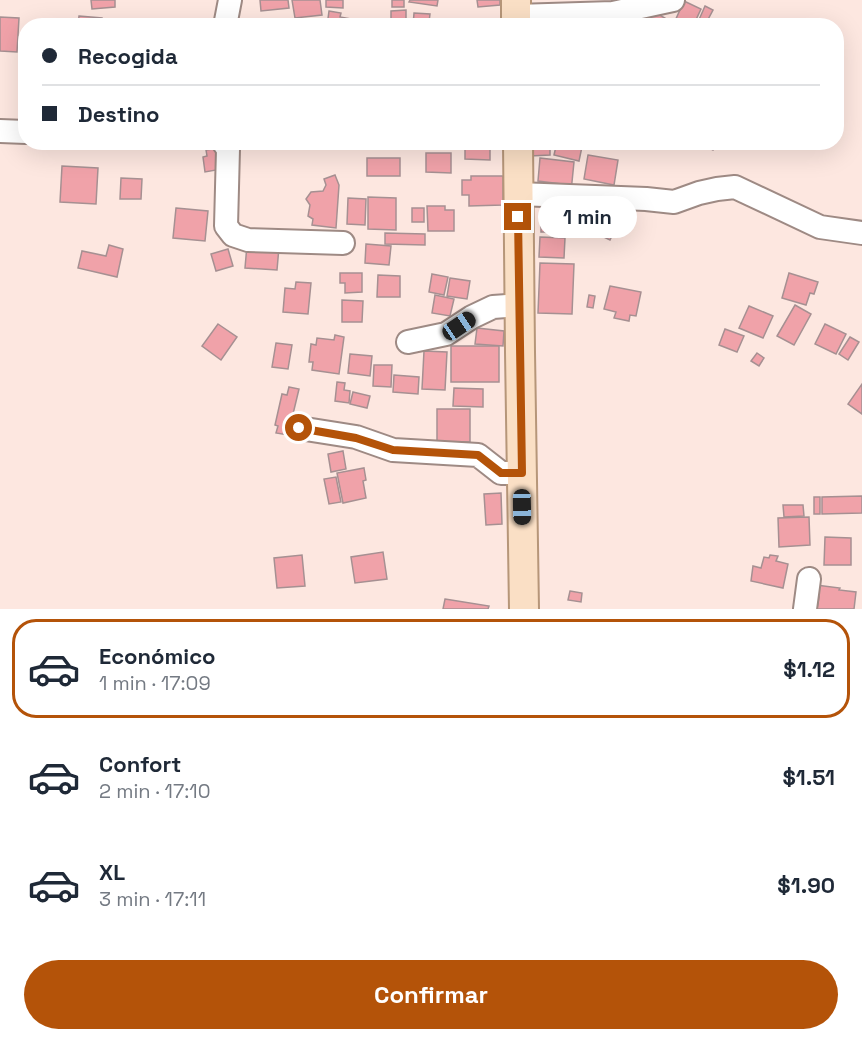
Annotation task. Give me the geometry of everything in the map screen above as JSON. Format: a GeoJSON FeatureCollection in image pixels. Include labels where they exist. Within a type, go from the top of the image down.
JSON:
{"type":"FeatureCollection","features":[{"type":"Feature","properties":{"kind":"main road"},"geometry":{"type":"LineString","coordinates":[[518,150],[524,609]]}},
{"type":"Feature","properties":{"kind":"street"},"geometry":{"type":"LineString","coordinates":[[227,18],[230,0]]}},
{"type":"Feature","properties":{"kind":"street"},"geometry":{"type":"LineString","coordinates":[[516,14],[613,13],[673,0]]}},
{"type":"Feature","properties":{"kind":"street"},"geometry":{"type":"LineString","coordinates":[[0,131],[18,132]]}},
{"type":"Feature","properties":{"kind":"street"},"geometry":{"type":"LineString","coordinates":[[228,150],[226,226],[232,235],[248,240],[343,243]]}},
{"type":"Feature","properties":{"kind":"street"},"geometry":{"type":"LineString","coordinates":[[518,194],[674,202],[699,192],[735,187],[820,227],[862,233]]}},
{"type":"Feature","properties":{"kind":"street"},"geometry":{"type":"LineString","coordinates":[[408,342],[446,334],[493,307],[519,305]]}},
{"type":"Feature","properties":{"kind":"street"},"geometry":{"type":"LineString","coordinates":[[299,428],[356,438],[393,450],[478,455],[501,473],[522,473]]}},
{"type":"Feature","properties":{"kind":"street"},"geometry":{"type":"LineString","coordinates":[[805,609],[809,579]]}},
{"type":"Feature","properties":{"kind":"building"},"geometry":{"type":"Polygon","coordinates":[[[91,0],[115,0],[115,7],[92,9],[91,0]]]}},
{"type":"Feature","properties":{"kind":"building"},"geometry":{"type":"Polygon","coordinates":[[[260,0],[288,0],[289,8],[261,11],[260,0]]]}},
{"type":"Feature","properties":{"kind":"building"},"geometry":{"type":"Polygon","coordinates":[[[292,0],[320,0],[322,15],[295,18],[292,0]]]}},
{"type":"Feature","properties":{"kind":"building"},"geometry":{"type":"Polygon","coordinates":[[[326,0],[343,0],[343,8],[326,7],[326,0]]]}},
{"type":"Feature","properties":{"kind":"building"},"geometry":{"type":"Polygon","coordinates":[[[392,0],[404,0],[404,7],[392,7],[392,0]]]}},
{"type":"Feature","properties":{"kind":"building"},"geometry":{"type":"Polygon","coordinates":[[[410,0],[438,0],[437,6],[409,2],[410,0]]]}},
{"type":"Feature","properties":{"kind":"building"},"geometry":{"type":"Polygon","coordinates":[[[477,0],[500,0],[500,5],[478,7],[477,0]]]}},
{"type":"Feature","properties":{"kind":"building"},"geometry":{"type":"Polygon","coordinates":[[[684,1],[701,9],[697,18],[676,18],[684,1]]]}},
{"type":"Feature","properties":{"kind":"building"},"geometry":{"type":"Polygon","coordinates":[[[705,6],[713,10],[709,18],[700,18],[705,6]]]}},
{"type":"Feature","properties":{"kind":"building"},"geometry":{"type":"Polygon","coordinates":[[[406,10],[406,18],[391,18],[391,11],[406,10]]]}},
{"type":"Feature","properties":{"kind":"building"},"geometry":{"type":"Polygon","coordinates":[[[651,10],[665,18],[646,18],[651,10]]]}},
{"type":"Feature","properties":{"kind":"building"},"geometry":{"type":"Polygon","coordinates":[[[329,11],[341,13],[340,17],[346,18],[328,18],[329,11]]]}},
{"type":"Feature","properties":{"kind":"building"},"geometry":{"type":"Polygon","coordinates":[[[414,13],[430,14],[430,18],[414,18],[414,13]]]}},
{"type":"Feature","properties":{"kind":"building"},"geometry":{"type":"Polygon","coordinates":[[[79,16],[102,18],[79,18],[79,16]]]}},
{"type":"Feature","properties":{"kind":"building"},"geometry":{"type":"Polygon","coordinates":[[[0,17],[19,18],[17,52],[0,51],[0,17]]]}},
{"type":"Feature","properties":{"kind":"building"},"geometry":{"type":"Polygon","coordinates":[[[206,150],[219,150],[222,169],[205,172],[203,157],[207,156],[206,150]]]}},
{"type":"Feature","properties":{"kind":"building"},"geometry":{"type":"Polygon","coordinates":[[[465,150],[490,150],[490,160],[465,159],[465,150]]]}},
{"type":"Feature","properties":{"kind":"building"},"geometry":{"type":"Polygon","coordinates":[[[530,150],[550,150],[550,155],[530,156],[530,150]]]}},
{"type":"Feature","properties":{"kind":"building"},"geometry":{"type":"Polygon","coordinates":[[[555,150],[581,150],[579,161],[554,155],[555,150]]]}},
{"type":"Feature","properties":{"kind":"building"},"geometry":{"type":"Polygon","coordinates":[[[426,153],[451,153],[451,173],[426,172],[426,153]]]}},
{"type":"Feature","properties":{"kind":"building"},"geometry":{"type":"Polygon","coordinates":[[[588,155],[618,160],[614,185],[584,179],[588,155]]]}},
{"type":"Feature","properties":{"kind":"building"},"geometry":{"type":"Polygon","coordinates":[[[367,158],[400,158],[400,176],[367,176],[367,158]]]}},
{"type":"Feature","properties":{"kind":"building"},"geometry":{"type":"Polygon","coordinates":[[[540,158],[574,162],[571,192],[560,191],[561,184],[538,181],[540,158]]]}},
{"type":"Feature","properties":{"kind":"building"},"geometry":{"type":"Polygon","coordinates":[[[62,166],[98,168],[96,204],[60,202],[62,166]]]}},
{"type":"Feature","properties":{"kind":"building"},"geometry":{"type":"Polygon","coordinates":[[[335,175],[339,185],[336,228],[312,225],[313,219],[308,216],[310,205],[306,199],[311,192],[323,191],[326,185],[324,179],[335,175]]]}},
{"type":"Feature","properties":{"kind":"building"},"geometry":{"type":"Polygon","coordinates":[[[471,176],[503,176],[503,205],[469,206],[469,195],[462,195],[462,180],[471,180],[471,176]]]}},
{"type":"Feature","properties":{"kind":"building"},"geometry":{"type":"Polygon","coordinates":[[[121,178],[142,179],[141,199],[120,199],[121,178]]]}},
{"type":"Feature","properties":{"kind":"building"},"geometry":{"type":"Polygon","coordinates":[[[368,197],[396,198],[396,230],[368,229],[368,197]]]}},
{"type":"Feature","properties":{"kind":"building"},"geometry":{"type":"Polygon","coordinates":[[[348,198],[366,199],[365,225],[347,224],[348,198]]]}},
{"type":"Feature","properties":{"kind":"building"},"geometry":{"type":"Polygon","coordinates":[[[541,204],[569,204],[569,232],[541,232],[541,204]]]}},
{"type":"Feature","properties":{"kind":"building"},"geometry":{"type":"Polygon","coordinates":[[[427,206],[445,206],[445,210],[454,210],[454,231],[428,231],[427,206]]]}},
{"type":"Feature","properties":{"kind":"building"},"geometry":{"type":"Polygon","coordinates":[[[176,208],[208,211],[205,241],[173,238],[176,208]]]}},
{"type":"Feature","properties":{"kind":"building"},"geometry":{"type":"Polygon","coordinates":[[[412,208],[424,208],[424,222],[412,222],[412,208]]]}},
{"type":"Feature","properties":{"kind":"building"},"geometry":{"type":"Polygon","coordinates":[[[601,211],[619,221],[610,240],[591,231],[601,211]]]}},
{"type":"Feature","properties":{"kind":"building"},"geometry":{"type":"Polygon","coordinates":[[[385,233],[425,234],[425,245],[385,244],[385,233]]]}},
{"type":"Feature","properties":{"kind":"building"},"geometry":{"type":"Polygon","coordinates":[[[540,237],[565,238],[564,258],[539,257],[540,237]]]}},
{"type":"Feature","properties":{"kind":"building"},"geometry":{"type":"Polygon","coordinates":[[[366,244],[391,246],[389,265],[365,263],[366,244]]]}},
{"type":"Feature","properties":{"kind":"building"},"geometry":{"type":"Polygon","coordinates":[[[109,245],[123,249],[117,277],[78,268],[82,251],[106,256],[109,245]]]}},
{"type":"Feature","properties":{"kind":"building"},"geometry":{"type":"Polygon","coordinates":[[[247,245],[279,247],[277,270],[245,268],[247,245]]]}},
{"type":"Feature","properties":{"kind":"building"},"geometry":{"type":"Polygon","coordinates":[[[228,249],[233,266],[216,271],[211,254],[228,249]]]}},
{"type":"Feature","properties":{"kind":"building"},"geometry":{"type":"Polygon","coordinates":[[[540,263],[574,264],[572,314],[538,313],[540,263]]]}},
{"type":"Feature","properties":{"kind":"building"},"geometry":{"type":"Polygon","coordinates":[[[340,273],[362,273],[362,292],[345,293],[345,283],[340,283],[340,273]]]}},
{"type":"Feature","properties":{"kind":"building"},"geometry":{"type":"Polygon","coordinates":[[[789,273],[818,282],[814,294],[810,293],[806,305],[782,298],[789,273]]]}},
{"type":"Feature","properties":{"kind":"building"},"geometry":{"type":"Polygon","coordinates":[[[432,274],[448,277],[444,295],[429,292],[432,274]]]}},
{"type":"Feature","properties":{"kind":"building"},"geometry":{"type":"Polygon","coordinates":[[[378,275],[400,276],[400,297],[377,297],[378,275]]]}},
{"type":"Feature","properties":{"kind":"building"},"geometry":{"type":"Polygon","coordinates":[[[450,278],[470,281],[467,299],[447,296],[450,278]]]}},
{"type":"Feature","properties":{"kind":"building"},"geometry":{"type":"Polygon","coordinates":[[[296,282],[311,283],[308,314],[283,312],[285,288],[295,289],[296,282]]]}},
{"type":"Feature","properties":{"kind":"building"},"geometry":{"type":"Polygon","coordinates":[[[610,286],[641,292],[636,316],[630,315],[629,321],[614,318],[616,312],[604,309],[610,286]]]}},
{"type":"Feature","properties":{"kind":"building"},"geometry":{"type":"Polygon","coordinates":[[[435,295],[454,299],[450,316],[432,313],[435,295]]]}},
{"type":"Feature","properties":{"kind":"building"},"geometry":{"type":"Polygon","coordinates":[[[589,295],[595,296],[593,308],[587,307],[589,295]]]}},
{"type":"Feature","properties":{"kind":"building"},"geometry":{"type":"Polygon","coordinates":[[[342,300],[363,301],[362,322],[342,322],[342,300]]]}},
{"type":"Feature","properties":{"kind":"building"},"geometry":{"type":"Polygon","coordinates":[[[795,305],[811,314],[794,345],[777,336],[795,305]]]}},
{"type":"Feature","properties":{"kind":"building"},"geometry":{"type":"Polygon","coordinates":[[[749,306],[773,316],[763,338],[739,328],[749,306]]]}},
{"type":"Feature","properties":{"kind":"building"},"geometry":{"type":"Polygon","coordinates":[[[218,324],[237,337],[221,360],[202,346],[218,324]]]}},
{"type":"Feature","properties":{"kind":"building"},"geometry":{"type":"Polygon","coordinates":[[[825,324],[846,334],[836,354],[815,344],[825,324]]]}},
{"type":"Feature","properties":{"kind":"building"},"geometry":{"type":"Polygon","coordinates":[[[477,328],[504,331],[503,346],[475,344],[477,328]]]}},
{"type":"Feature","properties":{"kind":"building"},"geometry":{"type":"Polygon","coordinates":[[[725,329],[744,336],[737,352],[719,345],[725,329]]]}},
{"type":"Feature","properties":{"kind":"building"},"geometry":{"type":"Polygon","coordinates":[[[335,335],[344,337],[339,374],[312,370],[313,362],[309,362],[311,344],[316,345],[317,338],[334,340],[335,335]]]}},
{"type":"Feature","properties":{"kind":"building"},"geometry":{"type":"Polygon","coordinates":[[[850,337],[859,342],[848,360],[839,354],[850,337]]]}},
{"type":"Feature","properties":{"kind":"building"},"geometry":{"type":"Polygon","coordinates":[[[276,343],[292,345],[288,369],[272,367],[276,343]]]}},
{"type":"Feature","properties":{"kind":"building"},"geometry":{"type":"Polygon","coordinates":[[[451,346],[499,346],[499,382],[451,382],[451,346]]]}},
{"type":"Feature","properties":{"kind":"building"},"geometry":{"type":"Polygon","coordinates":[[[424,351],[447,352],[445,390],[422,389],[424,351]]]}},
{"type":"Feature","properties":{"kind":"building"},"geometry":{"type":"Polygon","coordinates":[[[757,353],[764,358],[759,366],[751,361],[757,353]]]}},
{"type":"Feature","properties":{"kind":"building"},"geometry":{"type":"Polygon","coordinates":[[[350,354],[372,356],[370,376],[348,373],[350,354]]]}},
{"type":"Feature","properties":{"kind":"building"},"geometry":{"type":"Polygon","coordinates":[[[374,365],[392,365],[391,387],[373,386],[374,365]]]}},
{"type":"Feature","properties":{"kind":"building"},"geometry":{"type":"Polygon","coordinates":[[[394,375],[419,377],[418,394],[393,392],[394,375]]]}},
{"type":"Feature","properties":{"kind":"building"},"geometry":{"type":"Polygon","coordinates":[[[337,382],[345,383],[344,390],[350,391],[349,403],[335,401],[337,382]]]}},
{"type":"Feature","properties":{"kind":"building"},"geometry":{"type":"Polygon","coordinates":[[[862,384],[862,414],[848,404],[862,384]]]}},
{"type":"Feature","properties":{"kind":"building"},"geometry":{"type":"Polygon","coordinates":[[[289,387],[299,389],[288,435],[276,433],[278,426],[275,425],[282,394],[287,395],[289,387]]]}},
{"type":"Feature","properties":{"kind":"building"},"geometry":{"type":"Polygon","coordinates":[[[454,388],[483,389],[483,407],[453,406],[454,388]]]}},
{"type":"Feature","properties":{"kind":"building"},"geometry":{"type":"Polygon","coordinates":[[[353,392],[370,396],[367,408],[350,404],[353,392]]]}},
{"type":"Feature","properties":{"kind":"building"},"geometry":{"type":"Polygon","coordinates":[[[437,409],[470,409],[470,442],[437,442],[437,409]]]}},
{"type":"Feature","properties":{"kind":"building"},"geometry":{"type":"Polygon","coordinates":[[[343,451],[346,469],[331,472],[328,454],[343,451]]]}},
{"type":"Feature","properties":{"kind":"building"},"geometry":{"type":"Polygon","coordinates":[[[364,468],[366,480],[363,481],[366,498],[343,503],[337,473],[364,468]]]}},
{"type":"Feature","properties":{"kind":"building"},"geometry":{"type":"Polygon","coordinates":[[[336,477],[341,502],[329,504],[324,479],[336,477]]]}},
{"type":"Feature","properties":{"kind":"building"},"geometry":{"type":"Polygon","coordinates":[[[501,493],[502,524],[486,525],[484,494],[501,493]]]}},
{"type":"Feature","properties":{"kind":"building"},"geometry":{"type":"Polygon","coordinates":[[[862,496],[862,513],[822,514],[822,497],[862,496]]]}},
{"type":"Feature","properties":{"kind":"building"},"geometry":{"type":"Polygon","coordinates":[[[814,497],[820,497],[820,514],[814,514],[814,497]]]}},
{"type":"Feature","properties":{"kind":"building"},"geometry":{"type":"Polygon","coordinates":[[[783,505],[803,505],[804,516],[784,517],[783,505]]]}},
{"type":"Feature","properties":{"kind":"building"},"geometry":{"type":"Polygon","coordinates":[[[809,517],[810,545],[779,547],[778,518],[809,517]]]}},
{"type":"Feature","properties":{"kind":"building"},"geometry":{"type":"Polygon","coordinates":[[[825,537],[851,538],[851,565],[824,565],[825,537]]]}},
{"type":"Feature","properties":{"kind":"building"},"geometry":{"type":"Polygon","coordinates":[[[383,552],[387,579],[355,583],[351,557],[383,552]]]}},
{"type":"Feature","properties":{"kind":"building"},"geometry":{"type":"Polygon","coordinates":[[[302,555],[305,586],[277,588],[274,558],[302,555]]]}},
{"type":"Feature","properties":{"kind":"building"},"geometry":{"type":"Polygon","coordinates":[[[770,555],[778,556],[776,561],[788,564],[783,588],[751,581],[753,566],[761,568],[764,557],[769,558],[770,555]]]}},
{"type":"Feature","properties":{"kind":"building"},"geometry":{"type":"Polygon","coordinates":[[[816,585],[856,592],[854,609],[817,609],[819,597],[814,597],[816,585]]]}},
{"type":"Feature","properties":{"kind":"building"},"geometry":{"type":"Polygon","coordinates":[[[570,591],[582,593],[581,602],[568,600],[570,591]]]}},
{"type":"Feature","properties":{"kind":"building"},"geometry":{"type":"Polygon","coordinates":[[[445,599],[489,606],[488,609],[443,609],[445,599]]]}},
{"type":"Feature","properties":{"kind":"route"},"geometry":{"type":"LineString","coordinates":[[299,428],[356,438],[393,450],[478,455],[501,473],[522,473],[518,217]]}}]}
